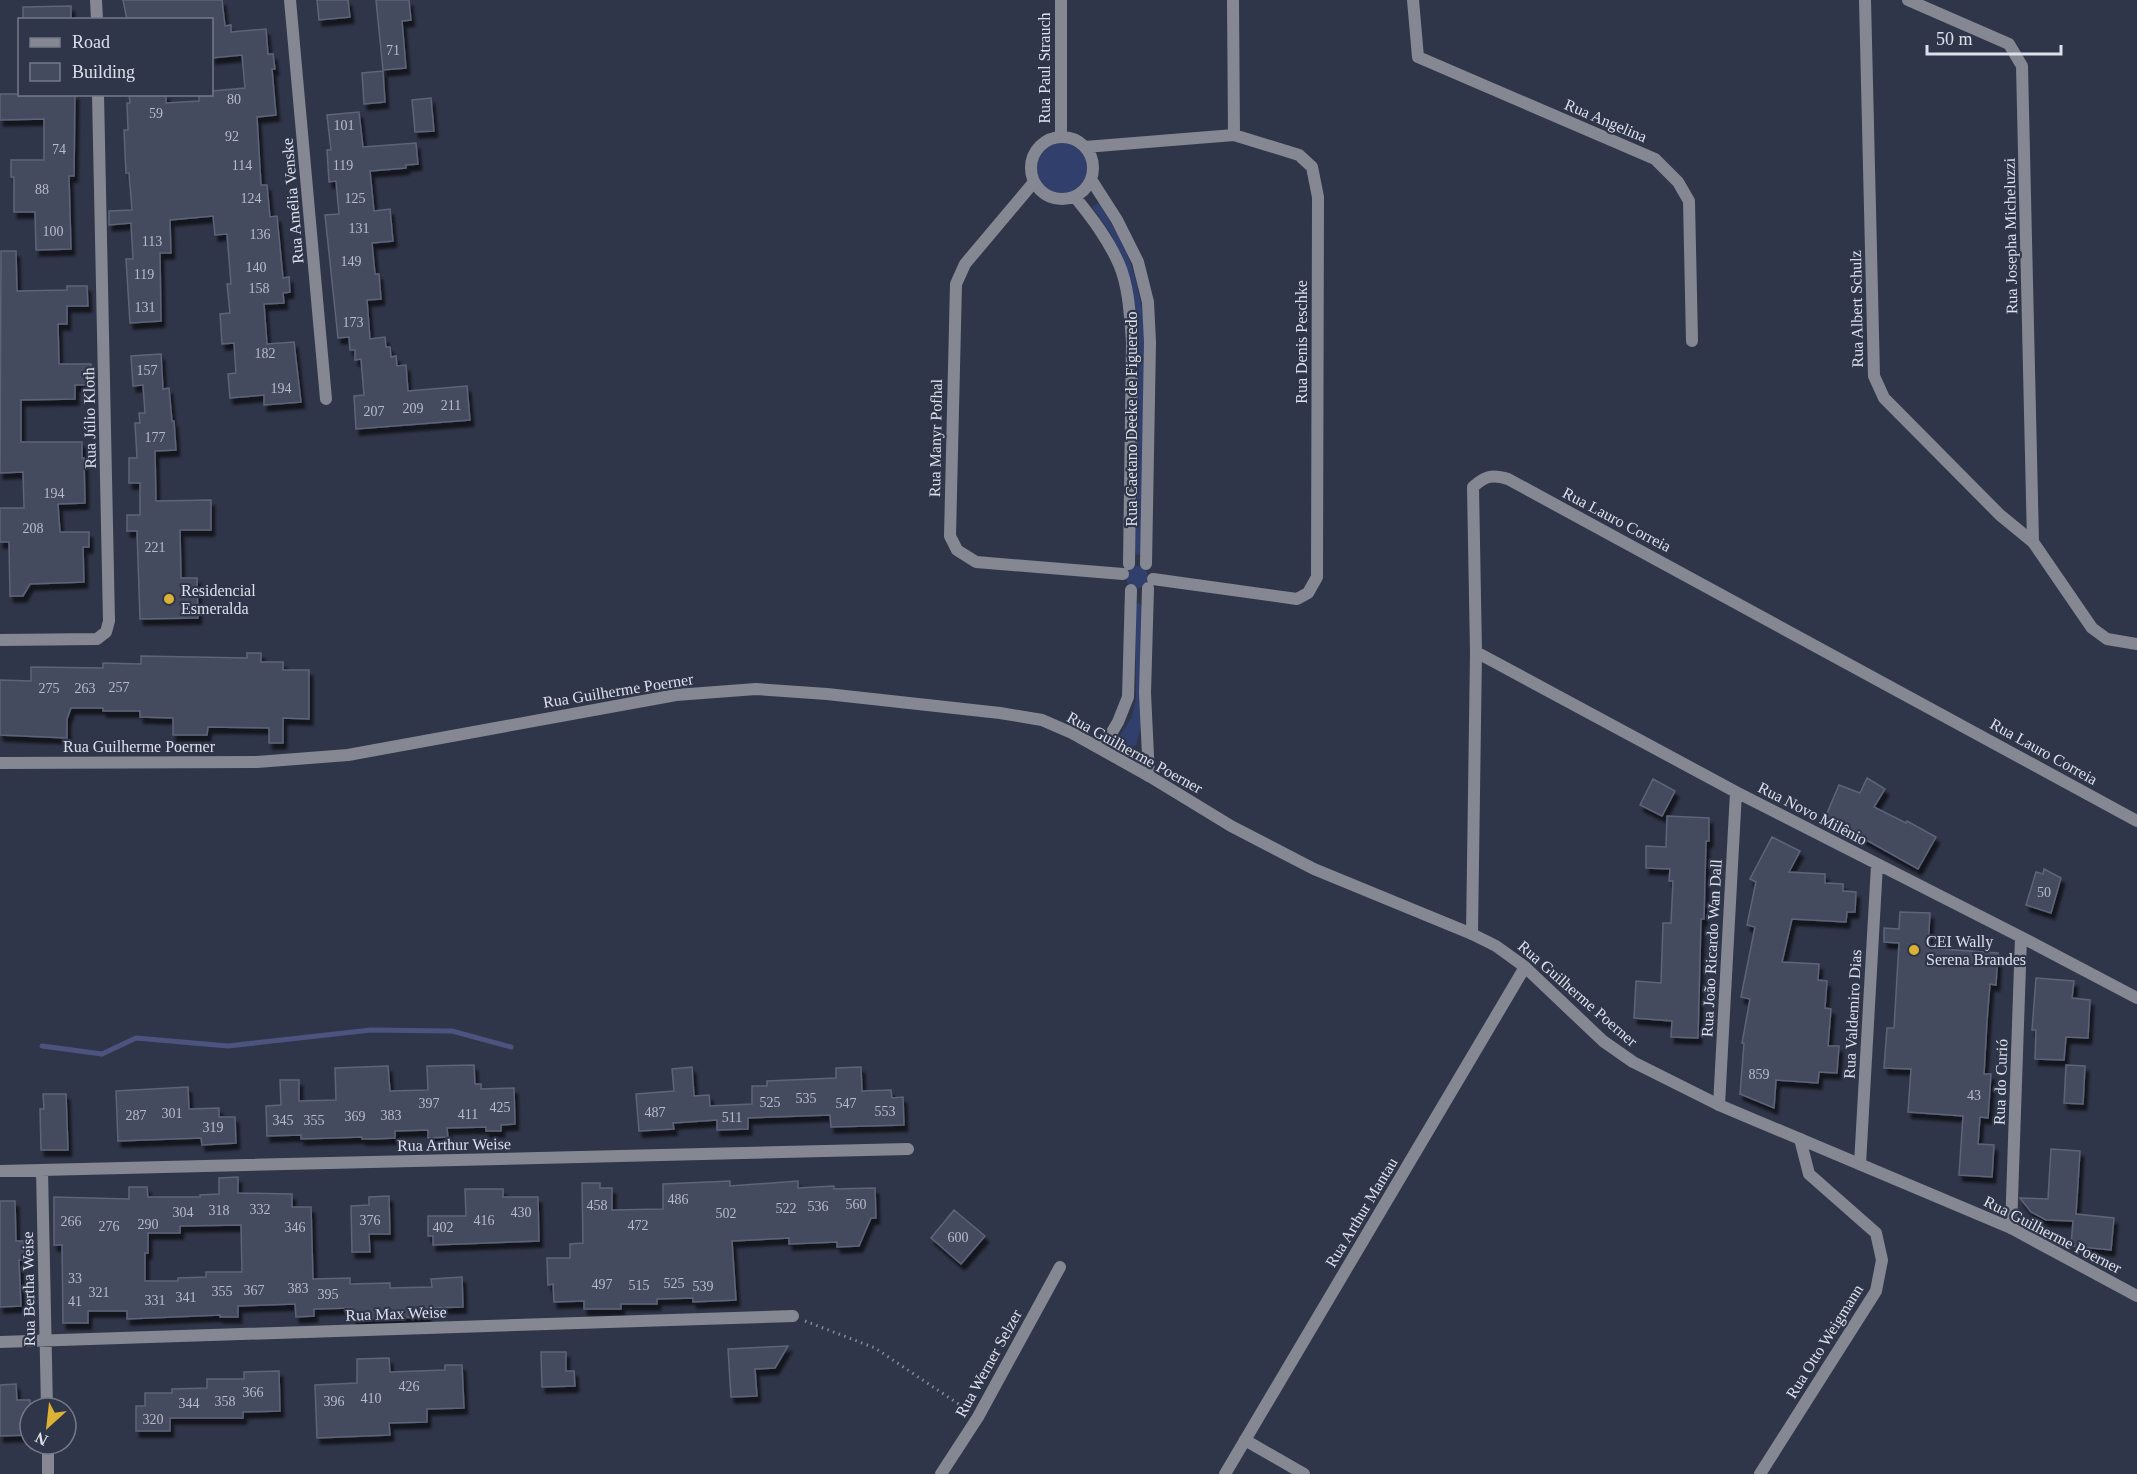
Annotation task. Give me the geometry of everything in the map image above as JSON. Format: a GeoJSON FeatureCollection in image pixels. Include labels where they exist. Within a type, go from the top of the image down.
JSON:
{"type":"FeatureCollection","features":[{"type":"Feature","properties":{"kind":"street"},"geometry":{"type":"LineString","coordinates":[[96,0],[97,18]]}},
{"type":"Feature","properties":{"kind":"street","name":"Rua Amélia Venske"},"geometry":{"type":"LineString","coordinates":[[290,0],[326,399]]}},
{"type":"Feature","properties":{"kind":"street","name":"Rua Paul Strauch"},"geometry":{"type":"LineString","coordinates":[[1061,0],[1061,137]]}},
{"type":"Feature","properties":{"kind":"street"},"geometry":{"type":"LineString","coordinates":[[1233,0],[1234,135]]}},
{"type":"Feature","properties":{"kind":"street","name":"Rua Angelina"},"geometry":{"type":"LineString","coordinates":[[1413,0],[1418,57],[1654,159],[1678,182],[1689,201],[1692,341]]}},
{"type":"Feature","properties":{"kind":"street","name":"Rua Albert Schulz"},"geometry":{"type":"LineString","coordinates":[[1865,0],[1874,376],[1884,398],[2000,515],[2033,542],[2092,628],[2107,639],[2137,644]]}},
{"type":"Feature","properties":{"kind":"street","name":"Rua Josepha Micheluzzi"},"geometry":{"type":"LineString","coordinates":[[1908,0],[2009,44],[2022,66],[2033,542]]}},
{"type":"Feature","properties":{"kind":"street","name":"Rua Júlio Kloth"},"geometry":{"type":"LineString","coordinates":[[0,640],[97,639],[106,632],[109,621],[98,96]]}},
{"type":"Feature","properties":{"kind":"street","name":"Rua Denis Peschke"},"geometry":{"type":"LineString","coordinates":[[1085,147],[1234,135],[1299,155],[1312,167],[1318,197],[1317,577],[1308,593],[1296,599],[1150,584]]}},
{"type":"Feature","properties":{"kind":"street"},"geometry":{"type":"LineString","coordinates":[[1061,137],[1074,139],[1085,147],[1092,158],[1094,170],[1092,181],[1085,191],[1064,200],[1052,198],[1041,192],[1034,182],[1031,170],[1032,158],[1038,148],[1048,140],[1061,137]]}},
{"type":"Feature","properties":{"kind":"street","name":"Rua Caetano Deeke de Figueredo"},"geometry":{"type":"LineString","coordinates":[[1092,181],[1117,220],[1138,262],[1148,302],[1150,342],[1146,564]]}},
{"type":"Feature","properties":{"kind":"street","name":"Rua Manyr Pofhal"},"geometry":{"type":"LineString","coordinates":[[1034,182],[965,264],[956,284],[950,536],[957,550],[976,562],[1126,569]]}},
{"type":"Feature","properties":{"kind":"street","name":"Rua Caetano Deeke de Figueredo"},"geometry":{"type":"LineString","coordinates":[[1075,197],[1100,228],[1120,265],[1130,310],[1132,342],[1126,569]]}},
{"type":"Feature","properties":{"kind":"street","name":"Rua Lauro Correia"},"geometry":{"type":"LineString","coordinates":[[1472,934],[1476,652],[1473,487],[1483,478],[1495,475],[1508,478],[2137,821]]}},
{"type":"Feature","properties":{"kind":"street"},"geometry":{"type":"LineString","coordinates":[[1149,776],[1146,693],[1150,584],[1150,568],[1141,561],[1126,569],[1123,580],[1131,590],[1137,592],[1150,584]]}},
{"type":"Feature","properties":{"kind":"street"},"geometry":{"type":"LineString","coordinates":[[1102,749],[1118,722],[1128,697],[1131,590]]}},
{"type":"Feature","properties":{"kind":"street","name":"Rua Novo Milênio"},"geometry":{"type":"LineString","coordinates":[[1476,652],[1736,792],[2137,998]]}},
{"type":"Feature","properties":{"kind":"street","name":"Rua Guilherme Poerner"},"geometry":{"type":"LineString","coordinates":[[0,763],[257,762],[348,755],[676,695],[756,689],[909,703],[1041,720],[1102,749],[1231,826],[1314,869],[1496,946],[1525,966],[1603,1041],[1633,1062],[1719,1106],[2011,1228],[2137,1296]]}},
{"type":"Feature","properties":{"kind":"street","name":"Rua João Ricardo Wan Dall"},"geometry":{"type":"LineString","coordinates":[[1719,1106],[1736,792]]}},
{"type":"Feature","properties":{"kind":"street","name":"Rua Valdemiro Dias"},"geometry":{"type":"LineString","coordinates":[[1860,1164],[1877,865]]}},
{"type":"Feature","properties":{"kind":"street","name":"Rua do Curió"},"geometry":{"type":"LineString","coordinates":[[2011,1228],[2021,937]]}},
{"type":"Feature","properties":{"kind":"street","name":"Rua Arthur Mantau"},"geometry":{"type":"LineString","coordinates":[[1225,1474],[1525,966]]}},
{"type":"Feature","properties":{"kind":"street","name":"Rua Otto Weigmann"},"geometry":{"type":"LineString","coordinates":[[1760,1474],[1876,1291],[1882,1260],[1876,1233],[1809,1174],[1800,1139]]}},
{"type":"Feature","properties":{"kind":"street","name":"Rua Arthur Weise"},"geometry":{"type":"LineString","coordinates":[[0,1171],[909,1149]]}},
{"type":"Feature","properties":{"kind":"street","name":"Rua Bertha Weise"},"geometry":{"type":"LineString","coordinates":[[42,1170],[47,1396]]}},
{"type":"Feature","properties":{"kind":"street","name":"Rua Werner Selzer"},"geometry":{"type":"LineString","coordinates":[[941,1474],[978,1417],[1060,1267]]}},
{"type":"Feature","properties":{"kind":"street","name":"Rua Max Weise"},"geometry":{"type":"LineString","coordinates":[[0,1342],[793,1316]]}},
{"type":"Feature","properties":{"kind":"street"},"geometry":{"type":"LineString","coordinates":[[1245,1440],[1304,1474]]}},
{"type":"Feature","properties":{"kind":"street"},"geometry":{"type":"LineString","coordinates":[[48,1456],[48,1474]]}},
{"type":"Feature","properties":{"kind":"path"},"geometry":{"type":"LineString","coordinates":[[793,1316],[875,1348],[978,1417]]}},
{"type":"Feature","properties":{"kind":"shaded area"},"geometry":{"type":"Polygon","coordinates":[[[1067,143],[1080,150],[1086,158],[1086,178],[1080,186],[1072,192],[1057,193],[1044,186],[1038,178],[1037,163],[1044,150],[1052,144],[1067,143]]]}},
{"type":"Feature","properties":{"kind":"shaded area"},"geometry":{"type":"Polygon","coordinates":[[[1099,203],[1129,259],[1145,320],[1141,554],[1137,555],[1134,551],[1137,322],[1128,277],[1120,254],[1111,234],[1092,207],[1099,203]]]}},
{"type":"Feature","properties":{"kind":"shaded area"},"geometry":{"type":"Polygon","coordinates":[[[1137,566],[1145,569],[1148,577],[1145,585],[1137,588],[1129,585],[1126,577],[1129,569],[1137,566]]]}},
{"type":"Feature","properties":{"kind":"shaded area"},"geometry":{"type":"Polygon","coordinates":[[[1139,603],[1142,607],[1141,727],[1136,745],[1129,749],[1119,743],[1119,737],[1132,717],[1136,699],[1136,604],[1139,603]]]}},
{"type":"Feature","properties":{"kind":"building"},"geometry":{"type":"Polygon","coordinates":[[[123,0],[222,0],[225,26],[231,25],[231,32],[266,29],[268,54],[273,54],[275,69],[272,69],[276,115],[257,117],[261,185],[267,185],[270,217],[277,216],[283,278],[289,277],[290,292],[283,293],[284,303],[264,304],[267,344],[294,342],[301,402],[264,405],[264,395],[230,398],[228,374],[236,373],[234,343],[222,344],[220,314],[230,313],[227,284],[231,284],[227,234],[215,235],[213,216],[170,220],[171,253],[160,253],[161,321],[130,323],[126,259],[133,259],[131,223],[109,225],[109,211],[132,210],[129,173],[126,173],[124,130],[128,130],[127,103],[130,103],[129,96],[166,96],[166,103],[199,101],[199,96],[213,96],[213,91],[245,88],[242,55],[213,58],[213,18],[127,18],[123,0]]]}},
{"type":"Feature","properties":{"kind":"building"},"geometry":{"type":"Polygon","coordinates":[[[317,0],[348,0],[350,17],[319,20],[317,0]]]}},
{"type":"Feature","properties":{"kind":"building"},"geometry":{"type":"Polygon","coordinates":[[[376,0],[409,0],[411,20],[402,21],[406,68],[383,70],[376,0]]]}},
{"type":"Feature","properties":{"kind":"building"},"geometry":{"type":"Polygon","coordinates":[[[71,6],[71,18],[23,18],[23,7],[71,6]]]}},
{"type":"Feature","properties":{"kind":"building"},"geometry":{"type":"Polygon","coordinates":[[[383,71],[385,102],[364,104],[362,73],[383,71]]]}},
{"type":"Feature","properties":{"kind":"building"},"geometry":{"type":"Polygon","coordinates":[[[0,94],[75,96],[74,176],[69,176],[71,249],[36,250],[35,212],[14,212],[14,177],[11,177],[11,160],[44,160],[44,119],[0,120],[0,94]]]}},
{"type":"Feature","properties":{"kind":"building"},"geometry":{"type":"Polygon","coordinates":[[[431,98],[434,131],[415,132],[412,100],[431,98]]]}},
{"type":"Feature","properties":{"kind":"building"},"geometry":{"type":"Polygon","coordinates":[[[359,112],[363,147],[416,143],[418,164],[406,165],[406,168],[370,171],[374,211],[390,209],[393,241],[372,243],[375,274],[379,274],[381,299],[367,300],[370,339],[385,337],[386,347],[390,347],[391,357],[396,356],[397,366],[406,365],[408,391],[467,386],[470,420],[356,429],[354,396],[364,395],[361,359],[355,360],[355,350],[350,350],[349,337],[338,338],[325,215],[339,214],[336,181],[329,182],[327,150],[331,150],[327,115],[359,112]]]}},
{"type":"Feature","properties":{"kind":"building"},"geometry":{"type":"Polygon","coordinates":[[[1,251],[16,251],[17,291],[67,290],[67,286],[87,286],[88,306],[67,306],[67,324],[58,324],[59,364],[91,364],[91,385],[75,385],[75,399],[21,400],[21,442],[82,442],[85,503],[58,504],[60,532],[89,532],[89,547],[83,547],[84,582],[30,584],[23,596],[10,596],[9,542],[0,542],[0,508],[24,508],[23,472],[0,473],[1,251]]]}},
{"type":"Feature","properties":{"kind":"building"},"geometry":{"type":"Polygon","coordinates":[[[161,354],[163,389],[169,388],[176,450],[155,451],[156,501],[211,500],[211,530],[180,530],[181,578],[197,578],[198,618],[140,619],[137,531],[127,531],[127,515],[140,515],[140,483],[129,483],[129,458],[137,458],[135,423],[140,423],[139,413],[145,413],[143,385],[133,386],[131,356],[161,354]]]}},
{"type":"Feature","properties":{"kind":"building"},"geometry":{"type":"Polygon","coordinates":[[[247,653],[261,653],[261,662],[283,662],[283,670],[309,670],[309,719],[283,718],[283,743],[269,743],[269,728],[208,727],[207,735],[173,735],[173,718],[140,717],[140,711],[103,711],[103,708],[71,708],[67,719],[67,738],[0,735],[0,680],[31,681],[31,667],[103,668],[103,663],[141,664],[141,656],[247,658],[247,653]]]}},
{"type":"Feature","properties":{"kind":"building"},"geometry":{"type":"Polygon","coordinates":[[[1867,778],[1885,789],[1874,807],[1936,837],[1918,869],[1859,836],[1861,833],[1825,818],[1839,785],[1860,793],[1867,778]]]}},
{"type":"Feature","properties":{"kind":"building"},"geometry":{"type":"Polygon","coordinates":[[[1653,779],[1675,791],[1662,816],[1640,805],[1653,779]]]}},
{"type":"Feature","properties":{"kind":"building"},"geometry":{"type":"Polygon","coordinates":[[[1667,816],[1709,818],[1709,841],[1706,841],[1704,919],[1701,919],[1698,1038],[1671,1037],[1672,1021],[1634,1018],[1636,981],[1661,983],[1663,923],[1671,923],[1673,881],[1669,881],[1670,869],[1646,868],[1646,846],[1666,847],[1667,816]]]}},
{"type":"Feature","properties":{"kind":"building"},"geometry":{"type":"Polygon","coordinates":[[[1772,837],[1800,851],[1789,872],[1825,874],[1825,883],[1843,884],[1843,891],[1856,892],[1855,912],[1847,912],[1846,922],[1792,919],[1782,962],[1819,964],[1818,980],[1827,981],[1825,1008],[1831,1009],[1828,1046],[1839,1046],[1837,1073],[1819,1072],[1818,1083],[1776,1080],[1774,1108],[1740,1094],[1744,1043],[1742,1043],[1750,999],[1741,997],[1755,927],[1747,925],[1756,882],[1750,879],[1772,837]]]}},
{"type":"Feature","properties":{"kind":"building"},"geometry":{"type":"Polygon","coordinates":[[[2044,869],[2061,878],[2051,913],[2026,905],[2036,872],[2043,874],[2044,869]]]}},
{"type":"Feature","properties":{"kind":"building"},"geometry":{"type":"Polygon","coordinates":[[[1900,912],[1930,913],[1928,948],[1998,953],[1996,985],[1990,984],[1987,1021],[1984,1074],[1991,1074],[1988,1118],[1980,1117],[1978,1144],[1994,1145],[1992,1177],[1959,1175],[1963,1116],[1908,1112],[1911,1069],[1884,1068],[1887,1028],[1894,1028],[1899,943],[1884,942],[1884,928],[1899,929],[1900,912]]]}},
{"type":"Feature","properties":{"kind":"building"},"geometry":{"type":"Polygon","coordinates":[[[2036,978],[2074,981],[2072,998],[2090,1000],[2088,1038],[2066,1037],[2064,1060],[2035,1059],[2036,1030],[2032,1030],[2036,978]]]}},
{"type":"Feature","properties":{"kind":"building"},"geometry":{"type":"Polygon","coordinates":[[[474,1065],[475,1084],[481,1084],[481,1089],[514,1088],[515,1124],[501,1125],[501,1131],[486,1131],[486,1127],[447,1128],[448,1137],[428,1138],[428,1130],[395,1131],[395,1138],[374,1139],[362,1139],[362,1137],[301,1139],[301,1135],[267,1136],[266,1106],[281,1105],[280,1080],[299,1080],[299,1101],[336,1100],[335,1068],[388,1066],[390,1091],[428,1090],[427,1066],[474,1065]]]}},
{"type":"Feature","properties":{"kind":"building"},"geometry":{"type":"Polygon","coordinates":[[[2066,1065],[2085,1066],[2083,1104],[2064,1103],[2066,1065]]]}},
{"type":"Feature","properties":{"kind":"building"},"geometry":{"type":"Polygon","coordinates":[[[692,1067],[694,1096],[709,1095],[710,1106],[752,1104],[752,1086],[767,1086],[767,1081],[836,1078],[836,1068],[861,1067],[862,1091],[891,1090],[892,1098],[903,1097],[904,1125],[831,1127],[830,1115],[748,1118],[748,1129],[717,1130],[717,1120],[673,1123],[674,1129],[639,1131],[636,1094],[674,1091],[672,1069],[692,1067]]]}},
{"type":"Feature","properties":{"kind":"building"},"geometry":{"type":"Polygon","coordinates":[[[188,1087],[189,1109],[219,1108],[219,1117],[235,1117],[236,1143],[202,1145],[201,1138],[118,1141],[116,1091],[188,1087]]]}},
{"type":"Feature","properties":{"kind":"building"},"geometry":{"type":"Polygon","coordinates":[[[43,1094],[66,1094],[68,1150],[41,1150],[40,1109],[44,1109],[43,1094]]]}},
{"type":"Feature","properties":{"kind":"building"},"geometry":{"type":"Polygon","coordinates":[[[2051,1149],[2080,1151],[2076,1214],[2114,1218],[2111,1250],[2071,1246],[2073,1221],[2046,1220],[2031,1212],[2020,1198],[2048,1199],[2051,1149]]]}},
{"type":"Feature","properties":{"kind":"building"},"geometry":{"type":"Polygon","coordinates":[[[238,1177],[238,1193],[292,1194],[292,1207],[311,1207],[313,1279],[350,1278],[350,1284],[390,1283],[390,1288],[432,1287],[431,1279],[462,1277],[463,1307],[427,1308],[427,1317],[353,1319],[352,1308],[314,1309],[314,1316],[296,1317],[295,1304],[238,1306],[238,1317],[220,1317],[220,1315],[127,1319],[127,1311],[88,1311],[88,1323],[63,1323],[62,1245],[54,1245],[54,1197],[129,1199],[129,1187],[147,1187],[148,1197],[200,1197],[200,1195],[219,1194],[219,1178],[238,1177]],[[241,1225],[180,1226],[180,1233],[148,1233],[145,1281],[178,1281],[178,1278],[206,1277],[206,1272],[242,1272],[241,1225]]]}},
{"type":"Feature","properties":{"kind":"building"},"geometry":{"type":"Polygon","coordinates":[[[730,1181],[730,1186],[798,1181],[798,1188],[834,1186],[834,1189],[875,1188],[876,1218],[871,1218],[859,1246],[837,1247],[837,1242],[789,1244],[789,1238],[732,1241],[736,1300],[693,1302],[693,1298],[657,1299],[657,1304],[621,1304],[621,1309],[584,1309],[584,1301],[554,1302],[553,1284],[548,1285],[547,1258],[570,1258],[570,1244],[583,1243],[582,1183],[600,1183],[600,1188],[612,1188],[612,1210],[663,1209],[663,1184],[730,1181]]]}},
{"type":"Feature","properties":{"kind":"building"},"geometry":{"type":"Polygon","coordinates":[[[465,1189],[503,1189],[503,1197],[538,1197],[539,1241],[433,1245],[433,1236],[428,1236],[428,1216],[466,1216],[465,1189]]]}},
{"type":"Feature","properties":{"kind":"building"},"geometry":{"type":"Polygon","coordinates":[[[389,1196],[390,1234],[369,1234],[370,1252],[352,1252],[351,1206],[369,1205],[369,1197],[389,1196]]]}},
{"type":"Feature","properties":{"kind":"building"},"geometry":{"type":"Polygon","coordinates":[[[0,1201],[15,1201],[16,1241],[24,1241],[24,1260],[19,1260],[21,1306],[0,1307],[0,1201]]]}},
{"type":"Feature","properties":{"kind":"building"},"geometry":{"type":"Polygon","coordinates":[[[954,1210],[985,1236],[961,1264],[931,1238],[954,1210]]]}},
{"type":"Feature","properties":{"kind":"building"},"geometry":{"type":"Polygon","coordinates":[[[788,1346],[775,1368],[755,1369],[757,1396],[731,1397],[728,1349],[788,1346]]]}},
{"type":"Feature","properties":{"kind":"building"},"geometry":{"type":"Polygon","coordinates":[[[541,1352],[566,1352],[566,1371],[574,1371],[575,1386],[542,1387],[541,1352]]]}},
{"type":"Feature","properties":{"kind":"building"},"geometry":{"type":"Polygon","coordinates":[[[389,1358],[390,1372],[445,1370],[445,1365],[462,1365],[464,1408],[427,1409],[427,1422],[389,1423],[390,1435],[317,1438],[315,1385],[357,1383],[357,1359],[389,1358]]]}},
{"type":"Feature","properties":{"kind":"building"},"geometry":{"type":"Polygon","coordinates":[[[279,1371],[280,1411],[243,1412],[243,1418],[170,1418],[170,1431],[136,1431],[136,1406],[145,1406],[145,1393],[172,1393],[172,1389],[207,1388],[207,1379],[244,1379],[244,1372],[279,1371]]]}},
{"type":"Feature","properties":{"kind":"building"},"geometry":{"type":"Polygon","coordinates":[[[16,1384],[18,1435],[0,1436],[0,1385],[16,1384]]]}},
{"type":"Feature","properties":{"kind":"waterway"},"geometry":{"type":"LineString","coordinates":[[42,1046],[102,1054],[136,1038],[228,1046],[371,1030],[452,1031],[511,1047]]}},
{"type":"Feature","properties":{"kind":"place","name":"Residencial Esmeralda"},"geometry":{"type":"Point","coordinates":[169,599]}},
{"type":"Feature","properties":{"kind":"place","name":"CEI Wally Serena Brandes"},"geometry":{"type":"Point","coordinates":[1914,950]}}]}
